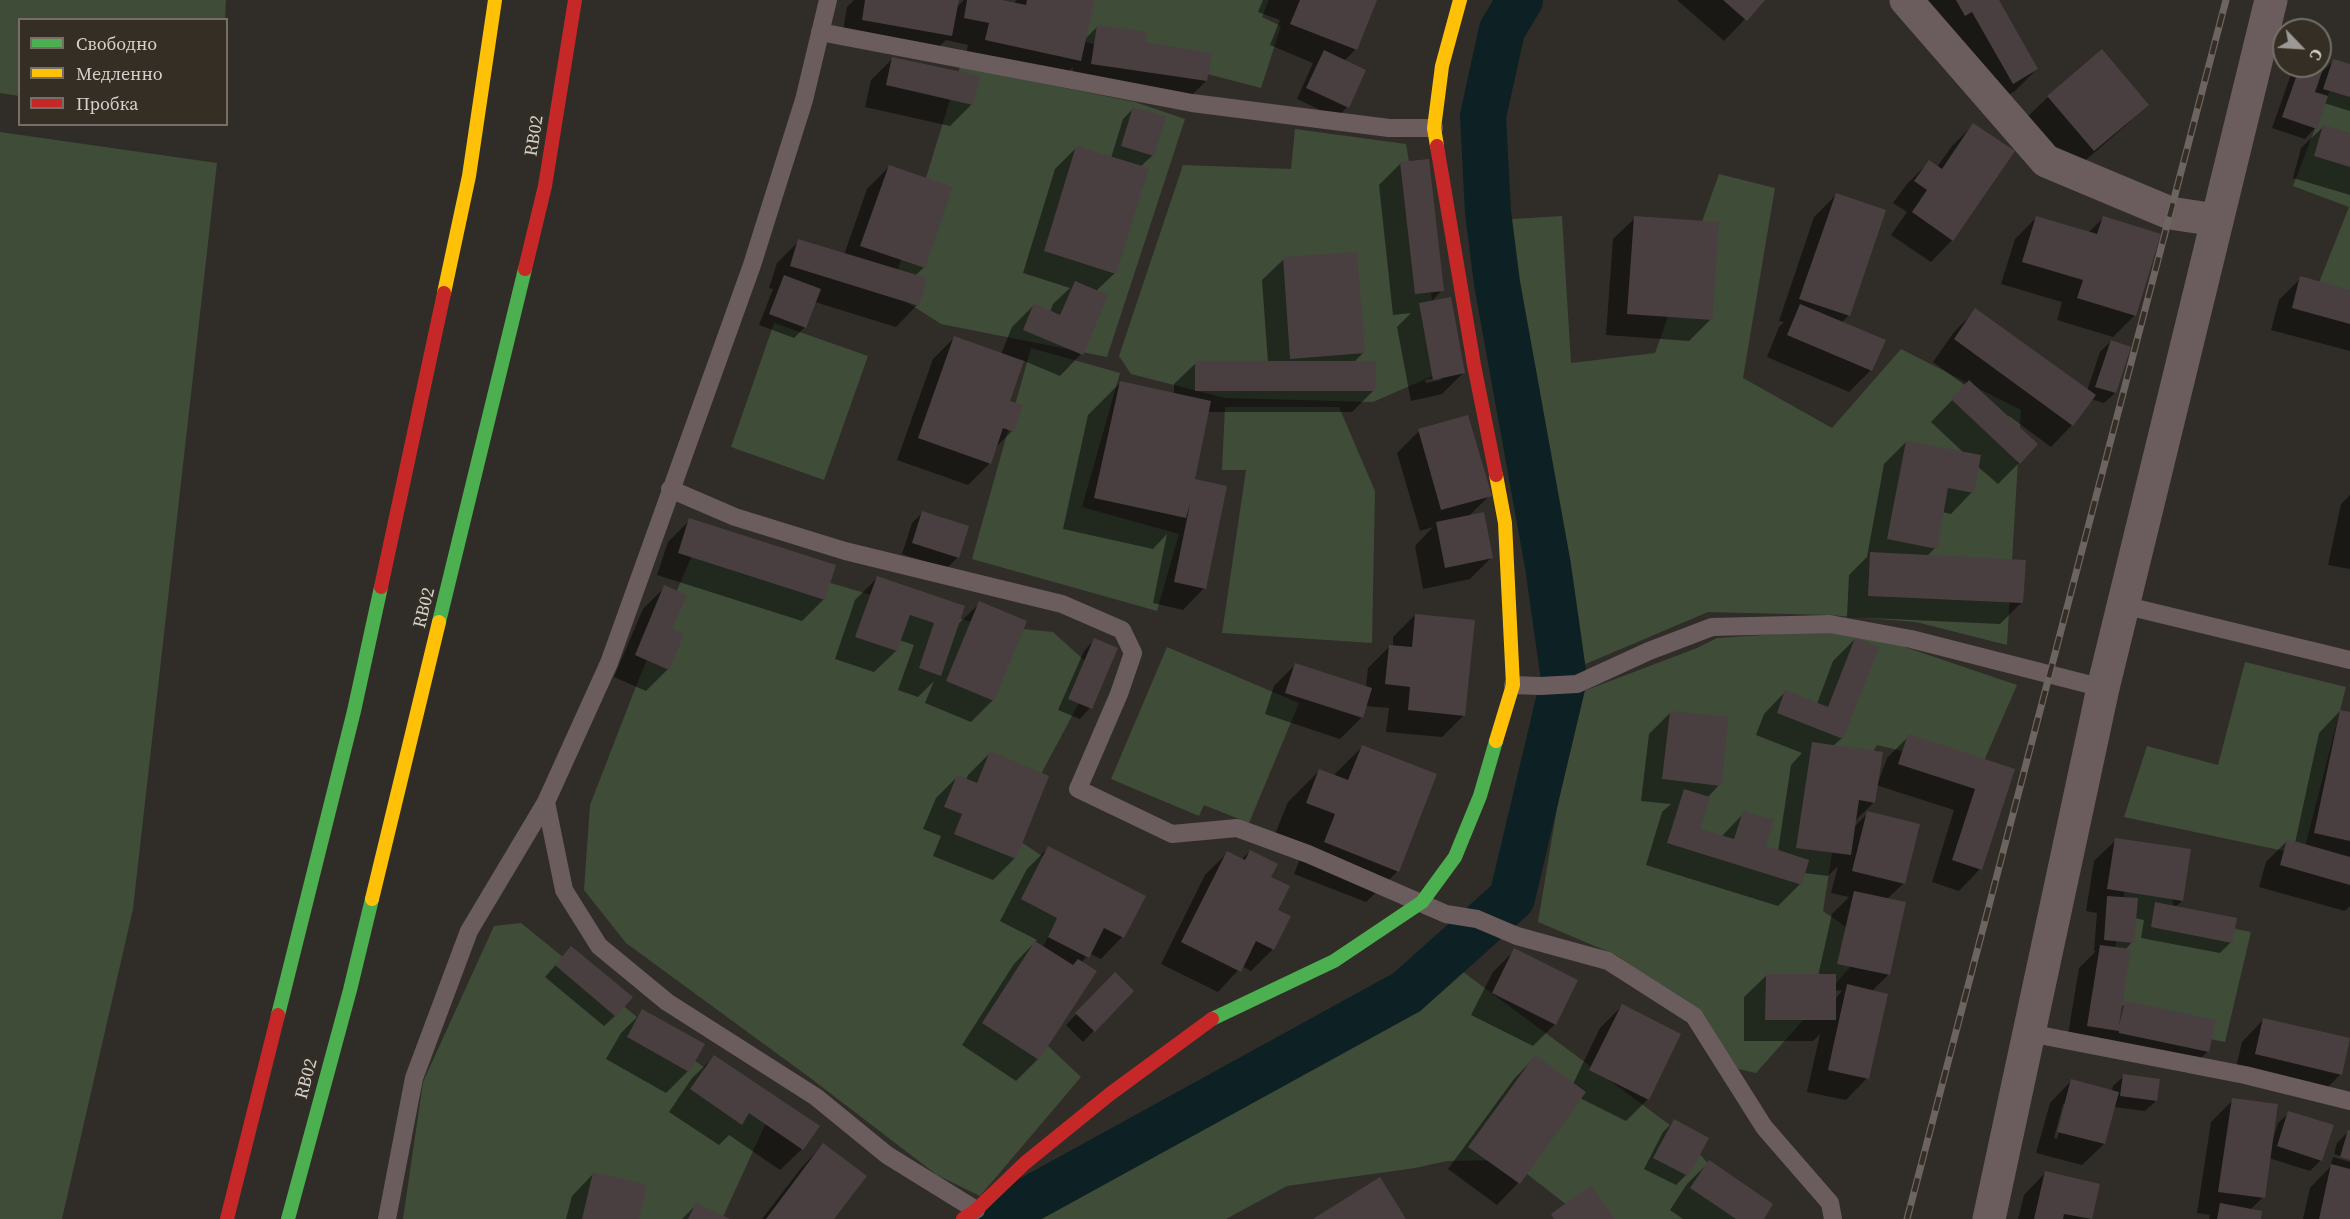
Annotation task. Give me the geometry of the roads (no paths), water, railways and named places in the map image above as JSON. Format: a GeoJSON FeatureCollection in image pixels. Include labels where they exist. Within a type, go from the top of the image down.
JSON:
{"type":"FeatureCollection","features":[{"type":"Feature","properties":{"kind":"main road"},"geometry":{"type":"LineString","coordinates":[[227,1219],[354,711],[469,176],[495,0]]}},
{"type":"Feature","properties":{"kind":"main road","name":"RB02"},"geometry":{"type":"LineString","coordinates":[[288,1219],[350,990],[544,186],[575,0]]}},
{"type":"Feature","properties":{"kind":"main road"},"geometry":{"type":"LineString","coordinates":[[970,1215],[1025,1163],[1110,1094],[1210,1020],[1334,961],[1422,902],[1455,857],[1480,796],[1513,685],[1505,523],[1474,365],[1434,128],[1442,66],[1460,0]]}},
{"type":"Feature","properties":{"kind":"street"},"geometry":{"type":"LineString","coordinates":[[1906,0],[2046,161],[2170,213],[2216,220]]}},
{"type":"Feature","properties":{"kind":"street"},"geometry":{"type":"LineString","coordinates":[[1989,1219],[2103,688],[2271,0]]}},
{"type":"Feature","properties":{"kind":"lane"},"geometry":{"type":"LineString","coordinates":[[387,1219],[414,1078],[469,931],[546,802],[609,663],[752,266],[804,100],[828,0]]}},
{"type":"Feature","properties":{"kind":"lane"},"geometry":{"type":"LineString","coordinates":[[820,32],[1192,103],[1389,128],[1434,128]]}},
{"type":"Feature","properties":{"kind":"lane"},"geometry":{"type":"LineString","coordinates":[[670,489],[735,518],[845,550],[1062,604],[1122,630],[1133,653],[1119,694],[1078,789],[1172,834],[1237,828],[1308,854],[1446,914],[1477,919],[1517,936],[1608,961],[1694,1016],[1764,1127],[1830,1203],[1833,1219]]}},
{"type":"Feature","properties":{"kind":"lane"},"geometry":{"type":"LineString","coordinates":[[2123,605],[2350,660]]}},
{"type":"Feature","properties":{"kind":"lane"},"geometry":{"type":"LineString","coordinates":[[1513,685],[1577,684],[1649,651],[1712,627],[1830,624],[1911,639],[2103,688]]}},
{"type":"Feature","properties":{"kind":"lane"},"geometry":{"type":"LineString","coordinates":[[546,802],[564,890],[599,946],[667,1002],[816,1097],[887,1155],[970,1215]]}},
{"type":"Feature","properties":{"kind":"lane"},"geometry":{"type":"LineString","coordinates":[[2029,1033],[2246,1075],[2350,1101]]}},
{"type":"Feature","properties":{"kind":"waterway"},"geometry":{"type":"LineString","coordinates":[[994,1219],[1407,992],[1512,898],[1564,679],[1548,566],[1497,283],[1488,212],[1483,116],[1502,30],[1520,0]]}},
{"type":"Feature","properties":{"kind":"railway"},"geometry":{"type":"LineString","coordinates":[[1907,1219],[2226,0]]}}]}
